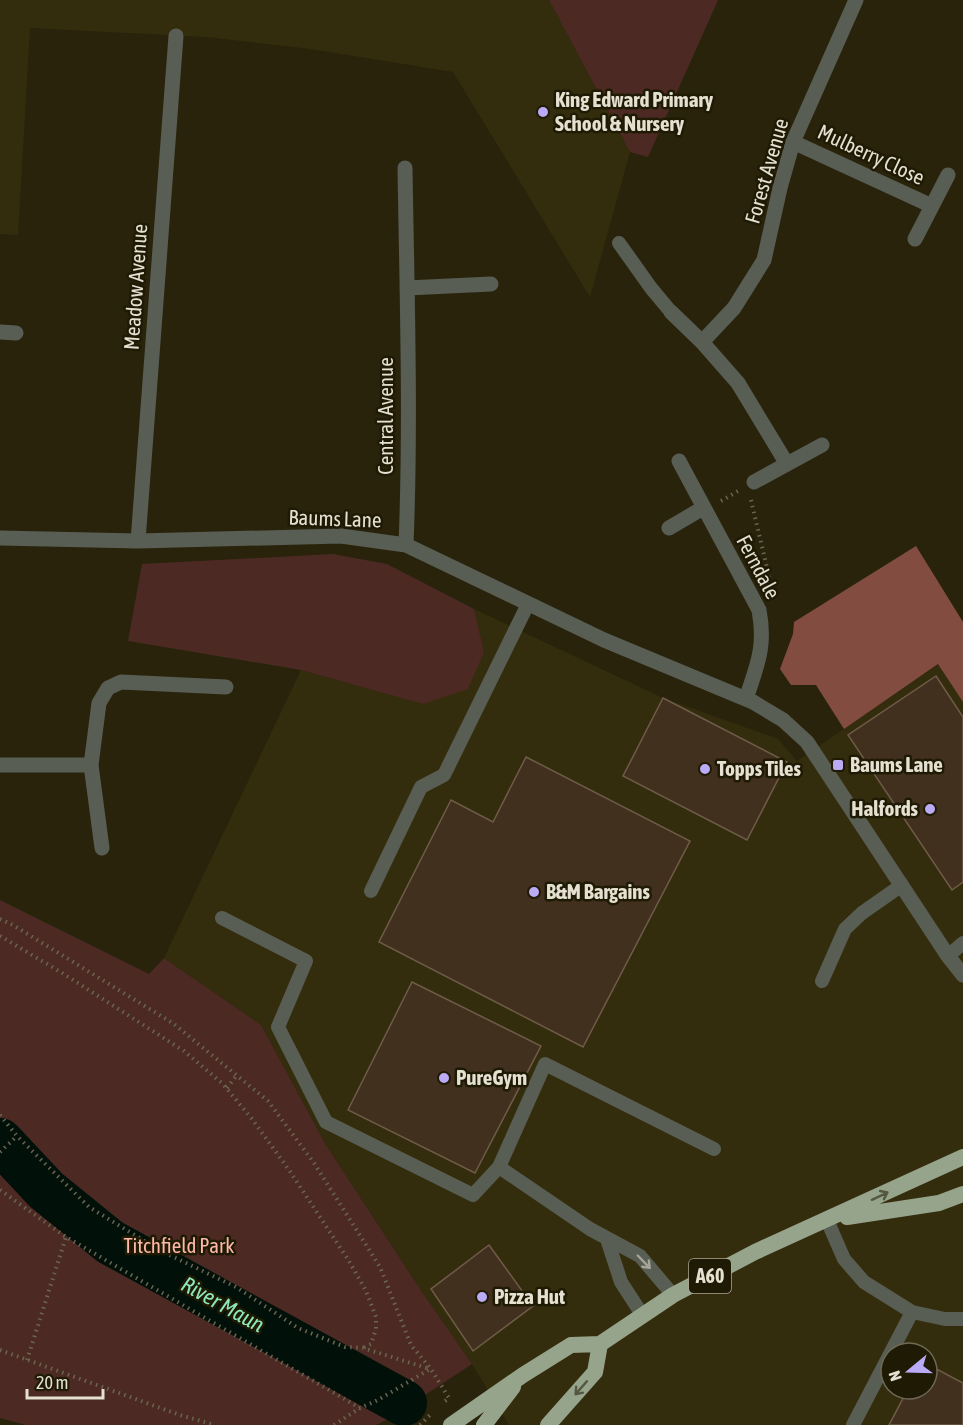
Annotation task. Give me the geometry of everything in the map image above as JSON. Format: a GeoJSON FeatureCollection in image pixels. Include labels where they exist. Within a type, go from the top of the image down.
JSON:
{"type":"FeatureCollection","features":[{"type":"Feature","properties":{"kind":"highway","name":"A60"},"geometry":{"type":"LineString","coordinates":[[600,1344],[673,1295],[755,1252],[963,1157]]}},
{"type":"Feature","properties":{"kind":"highway","name":"A60"},"geometry":{"type":"LineString","coordinates":[[827,1220],[939,1203],[963,1194]]}},
{"type":"Feature","properties":{"kind":"highway"},"geometry":{"type":"LineString","coordinates":[[451,1425],[571,1345],[600,1344],[595,1372],[548,1425]]}},
{"type":"Feature","properties":{"kind":"highway"},"geometry":{"type":"LineString","coordinates":[[484,1425],[523,1375]]}},
{"type":"Feature","properties":{"kind":"street","name":"Forest Avenue"},"geometry":{"type":"LineString","coordinates":[[702,342],[734,308],[764,260],[793,142],[856,0]]}},
{"type":"Feature","properties":{"kind":"street","name":"Meadow Avenue"},"geometry":{"type":"LineString","coordinates":[[138,541],[176,36]]}},
{"type":"Feature","properties":{"kind":"street","name":"Mulberry Close"},"geometry":{"type":"LineString","coordinates":[[793,142],[932,206]]}},
{"type":"Feature","properties":{"kind":"street","name":"Central Avenue"},"geometry":{"type":"LineString","coordinates":[[405,168],[408,495],[406,545]]}},
{"type":"Feature","properties":{"kind":"street"},"geometry":{"type":"LineString","coordinates":[[915,240],[948,174]]}},
{"type":"Feature","properties":{"kind":"street"},"geometry":{"type":"LineString","coordinates":[[407,288],[491,284]]}},
{"type":"Feature","properties":{"kind":"street"},"geometry":{"type":"LineString","coordinates":[[671,312],[702,342],[738,383],[787,464]]}},
{"type":"Feature","properties":{"kind":"street"},"geometry":{"type":"LineString","coordinates":[[0,332],[16,333]]}},
{"type":"Feature","properties":{"kind":"street"},"geometry":{"type":"LineString","coordinates":[[749,485],[822,445]]}},
{"type":"Feature","properties":{"kind":"street","name":"Ferndale"},"geometry":{"type":"LineString","coordinates":[[678,461],[759,610],[763,631],[762,651],[746,699]]}},
{"type":"Feature","properties":{"kind":"street"},"geometry":{"type":"LineString","coordinates":[[669,528],[704,509]]}},
{"type":"Feature","properties":{"kind":"street","name":"Baums Lane"},"geometry":{"type":"LineString","coordinates":[[0,538],[138,541],[341,536],[406,545],[604,640],[746,699],[783,720],[807,742],[948,956],[963,975]]}},
{"type":"Feature","properties":{"kind":"street"},"geometry":{"type":"LineString","coordinates":[[102,848],[91,765],[99,703],[108,688],[121,682],[226,687]]}},
{"type":"Feature","properties":{"kind":"street"},"geometry":{"type":"LineString","coordinates":[[0,765],[91,765]]}},
{"type":"Feature","properties":{"kind":"lane"},"geometry":{"type":"LineString","coordinates":[[619,243],[671,312]]}},
{"type":"Feature","properties":{"kind":"lane"},"geometry":{"type":"LineString","coordinates":[[371,891],[421,787],[444,775],[528,604]]}},
{"type":"Feature","properties":{"kind":"lane"},"geometry":{"type":"LineString","coordinates":[[822,981],[845,929],[862,913],[902,885]]}},
{"type":"Feature","properties":{"kind":"lane"},"geometry":{"type":"LineString","coordinates":[[222,918],[306,961],[278,1027],[326,1122],[473,1195],[500,1167],[545,1064],[714,1149]]}},
{"type":"Feature","properties":{"kind":"lane"},"geometry":{"type":"LineString","coordinates":[[948,956],[963,943]]}},
{"type":"Feature","properties":{"kind":"lane"},"geometry":{"type":"LineString","coordinates":[[500,1167],[607,1239],[640,1256],[673,1295]]}},
{"type":"Feature","properties":{"kind":"lane"},"geometry":{"type":"LineString","coordinates":[[827,1220],[844,1259],[864,1281],[912,1312],[945,1319],[963,1319]]}},
{"type":"Feature","properties":{"kind":"lane"},"geometry":{"type":"LineString","coordinates":[[607,1239],[621,1282],[643,1316]]}},
{"type":"Feature","properties":{"kind":"lane"},"geometry":{"type":"LineString","coordinates":[[853,1425],[912,1312]]}},
{"type":"Feature","properties":{"kind":"path"},"geometry":{"type":"LineString","coordinates":[[704,509],[749,485],[773,592]]}},
{"type":"Feature","properties":{"kind":"path"},"geometry":{"type":"LineString","coordinates":[[0,919],[174,1024],[268,1101],[314,1163],[380,1267],[411,1345],[431,1369],[449,1398],[441,1404]]}},
{"type":"Feature","properties":{"kind":"path"},"geometry":{"type":"LineString","coordinates":[[0,936],[184,1051],[227,1088],[289,1170],[366,1291],[376,1317],[371,1344],[363,1348]]}},
{"type":"Feature","properties":{"kind":"path"},"geometry":{"type":"LineString","coordinates":[[227,1088],[237,1075]]}},
{"type":"Feature","properties":{"kind":"path"},"geometry":{"type":"LineString","coordinates":[[0,1115],[16,1136],[89,1207],[149,1244],[236,1287],[298,1328],[345,1347],[363,1348],[431,1369]]}},
{"type":"Feature","properties":{"kind":"path"},"geometry":{"type":"LineString","coordinates":[[0,1152],[16,1136]]}},
{"type":"Feature","properties":{"kind":"path"},"geometry":{"type":"LineString","coordinates":[[0,1190],[66,1238],[360,1408]]}},
{"type":"Feature","properties":{"kind":"path"},"geometry":{"type":"LineString","coordinates":[[27,1360],[66,1238]]}},
{"type":"Feature","properties":{"kind":"path"},"geometry":{"type":"LineString","coordinates":[[0,1350],[180,1415],[214,1425]]}},
{"type":"Feature","properties":{"kind":"path"},"geometry":{"type":"LineString","coordinates":[[334,1425],[431,1369]]}},
{"type":"Feature","properties":{"kind":"path"},"geometry":{"type":"LineString","coordinates":[[420,1425],[434,1411]]}},
{"type":"Feature","properties":{"kind":"shaded area","name":"King Edward Primary School & Nursery"},"geometry":{"type":"Polygon","coordinates":[[[0,0],[549,0],[630,152],[590,297],[453,72],[311,49],[207,37],[30,28],[18,235],[0,234],[0,0]]]}},
{"type":"Feature","properties":{"kind":"shaded area"},"geometry":{"type":"Polygon","coordinates":[[[916,546],[963,622],[963,702],[938,664],[844,729],[816,685],[791,685],[780,669],[793,634],[794,622],[916,546]]]}},
{"type":"Feature","properties":{"kind":"shaded area"},"geometry":{"type":"Polygon","coordinates":[[[474,609],[663,698],[778,739],[797,761],[939,664],[963,702],[963,1425],[509,1425],[472,1364],[326,1145],[261,1025],[164,958],[301,670],[423,704],[484,652],[474,609]]]}},
{"type":"Feature","properties":{"kind":"green space"},"geometry":{"type":"Polygon","coordinates":[[[549,0],[718,0],[648,157],[630,152],[549,0]]]}},
{"type":"Feature","properties":{"kind":"green space"},"geometry":{"type":"Polygon","coordinates":[[[333,554],[387,564],[474,609],[484,652],[468,689],[423,704],[301,670],[128,641],[142,564],[333,554]]]}},
{"type":"Feature","properties":{"kind":"green space","name":"Titchfield Park"},"geometry":{"type":"Polygon","coordinates":[[[0,900],[149,974],[164,958],[261,1025],[326,1145],[472,1364],[376,1425],[26,1425],[0,1418],[0,900]]]}},
{"type":"Feature","properties":{"kind":"building","name":"Halfords"},"geometry":{"type":"Polygon","coordinates":[[[936,676],[963,717],[963,882],[952,890],[848,735],[936,676]]]}},
{"type":"Feature","properties":{"kind":"building","name":"Topps Tiles"},"geometry":{"type":"Polygon","coordinates":[[[663,698],[787,762],[747,840],[623,776],[663,698]]]}},
{"type":"Feature","properties":{"kind":"building","name":"B&M Bargains"},"geometry":{"type":"Polygon","coordinates":[[[526,757],[690,841],[583,1047],[379,942],[451,800],[493,822],[526,757]]]}},
{"type":"Feature","properties":{"kind":"building","name":"PureGym"},"geometry":{"type":"Polygon","coordinates":[[[412,982],[541,1046],[475,1173],[348,1110],[412,982]]]}},
{"type":"Feature","properties":{"kind":"building","name":"Pizza Hut"},"geometry":{"type":"Polygon","coordinates":[[[489,1245],[533,1306],[473,1351],[431,1289],[489,1245]]]}},
{"type":"Feature","properties":{"kind":"building"},"geometry":{"type":"Polygon","coordinates":[[[939,1370],[963,1383],[963,1425],[889,1425],[902,1401],[939,1401],[939,1370]]]}},
{"type":"Feature","properties":{"kind":"waterway","name":"River Maun"},"geometry":{"type":"LineString","coordinates":[[0,1141],[46,1190],[110,1242],[404,1403]]}},
{"type":"Feature","properties":{"kind":"place","name":"King Edward Primary School & Nursery"},"geometry":{"type":"Point","coordinates":[543,112]}},
{"type":"Feature","properties":{"kind":"place","name":"Baums Lane"},"geometry":{"type":"Point","coordinates":[838,765]}},
{"type":"Feature","properties":{"kind":"place","name":"Topps Tiles"},"geometry":{"type":"Point","coordinates":[705,769]}},
{"type":"Feature","properties":{"kind":"place","name":"Halfords"},"geometry":{"type":"Point","coordinates":[930,809]}},
{"type":"Feature","properties":{"kind":"place","name":"B&M Bargains"},"geometry":{"type":"Point","coordinates":[534,892]}},
{"type":"Feature","properties":{"kind":"place","name":"PureGym"},"geometry":{"type":"Point","coordinates":[444,1078]}},
{"type":"Feature","properties":{"kind":"place","name":"Pizza Hut"},"geometry":{"type":"Point","coordinates":[482,1297]}}]}
